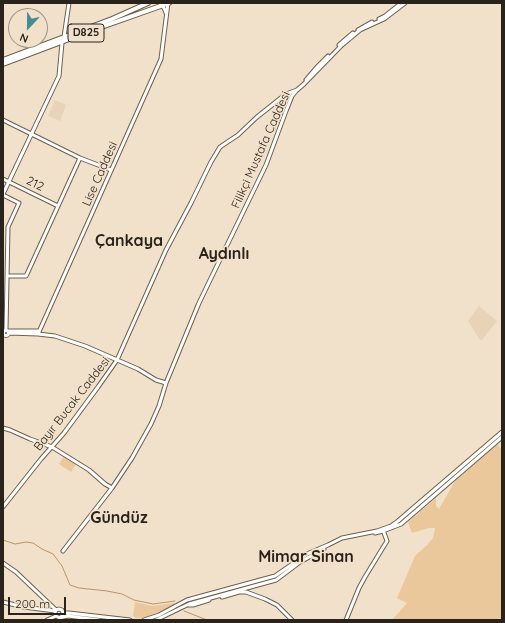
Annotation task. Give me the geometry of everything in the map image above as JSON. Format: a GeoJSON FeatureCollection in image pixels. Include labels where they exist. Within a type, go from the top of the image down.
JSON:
{"type":"FeatureCollection","features":[{"type":"Feature","properties":{"kind":"highway","name":"D825"},"geometry":{"type":"LineString","coordinates":[[3,60],[112,19],[148,3]]}},
{"type":"Feature","properties":{"kind":"highway","name":"D825"},"geometry":{"type":"LineString","coordinates":[[3,64],[168,3]]}},
{"type":"Feature","properties":{"kind":"street"},"geometry":{"type":"LineString","coordinates":[[69,3],[62,42],[59,76],[3,194],[19,203],[8,227],[5,334],[39,332],[55,336],[85,346],[138,369],[156,380],[166,383]]}},
{"type":"Feature","properties":{"kind":"street","name":"Lise Caddesi"},"geometry":{"type":"LineString","coordinates":[[39,332],[162,59],[168,3]]}},
{"type":"Feature","properties":{"kind":"street"},"geometry":{"type":"LineString","coordinates":[[360,29],[385,16],[402,3]]}},
{"type":"Feature","properties":{"kind":"street"},"geometry":{"type":"LineString","coordinates":[[360,29],[384,19],[405,3]]}},
{"type":"Feature","properties":{"kind":"street","name":"Lise Caddesi"},"geometry":{"type":"LineString","coordinates":[[162,4],[165,10],[166,19]]}},
{"type":"Feature","properties":{"kind":"street","name":"Filikçi Mustafa Caddesi"},"geometry":{"type":"LineString","coordinates":[[63,551],[112,488],[132,458],[151,424],[199,303],[266,165],[292,96],[342,45],[360,29]]}},
{"type":"Feature","properties":{"kind":"street","name":"Bayır Bucak Caddesi"},"geometry":{"type":"LineString","coordinates":[[3,507],[40,459],[52,447],[117,360],[151,282],[175,232],[220,147],[238,135],[257,117],[286,94],[297,90]]}},
{"type":"Feature","properties":{"kind":"street"},"geometry":{"type":"LineString","coordinates":[[3,120],[80,158],[111,170]]}},
{"type":"Feature","properties":{"kind":"street"},"geometry":{"type":"LineString","coordinates":[[7,276],[26,276],[80,158]]}},
{"type":"Feature","properties":{"kind":"street","name":"212"},"geometry":{"type":"LineString","coordinates":[[3,179],[58,206]]}},
{"type":"Feature","properties":{"kind":"street"},"geometry":{"type":"LineString","coordinates":[[3,428],[52,447],[89,470],[112,488]]}},
{"type":"Feature","properties":{"kind":"street"},"geometry":{"type":"LineString","coordinates":[[442,485],[502,432]]}},
{"type":"Feature","properties":{"kind":"street"},"geometry":{"type":"LineString","coordinates":[[144,620],[187,603],[276,580],[308,555],[342,538],[383,530],[391,526],[502,437]]}},
{"type":"Feature","properties":{"kind":"street"},"geometry":{"type":"LineString","coordinates":[[346,620],[359,588],[387,541],[383,530]]}},
{"type":"Feature","properties":{"kind":"street"},"geometry":{"type":"LineString","coordinates":[[3,563],[16,572],[56,611],[56,616]]}},
{"type":"Feature","properties":{"kind":"street"},"geometry":{"type":"LineString","coordinates":[[156,620],[187,603],[193,605],[239,592],[246,592],[277,605],[292,620]]}},
{"type":"Feature","properties":{"kind":"street"},"geometry":{"type":"LineString","coordinates":[[3,602],[19,606],[56,611],[60,609],[63,613],[130,620]]}},
{"type":"Feature","properties":{"kind":"street"},"geometry":{"type":"LineString","coordinates":[[59,618],[63,613]]}},
{"type":"Feature","properties":{"kind":"street"},"geometry":{"type":"LineString","coordinates":[[56,616],[59,618],[68,616],[99,620]]}},
{"type":"Feature","properties":{"kind":"street"},"geometry":{"type":"LineString","coordinates":[[47,620],[56,616]]}},
{"type":"Feature","properties":{"kind":"shaded area"},"geometry":{"type":"Polygon","coordinates":[[[55,100],[66,105],[60,121],[48,116],[55,100]]]}},
{"type":"Feature","properties":{"kind":"shaded area"},"geometry":{"type":"Polygon","coordinates":[[[479,306],[497,321],[482,340],[480,340],[468,321],[479,306]]]}},
{"type":"Feature","properties":{"kind":"shaded area"},"geometry":{"type":"Polygon","coordinates":[[[497,444],[502,450],[502,620],[392,620],[407,603],[397,598],[415,556],[433,538],[435,528],[429,528],[412,533],[408,522],[436,498],[436,506],[439,509],[455,481],[497,444]]]}},
{"type":"Feature","properties":{"kind":"shaded area"},"geometry":{"type":"Polygon","coordinates":[[[64,456],[76,464],[71,472],[59,464],[64,456]]]}},
{"type":"Feature","properties":{"kind":"shaded area"},"geometry":{"type":"Polygon","coordinates":[[[135,602],[152,606],[175,604],[146,618],[135,618],[133,615],[135,602]]]}},
{"type":"Feature","properties":{"kind":"waterway"},"geometry":{"type":"LineString","coordinates":[[3,540],[15,544],[26,542],[33,543],[53,554],[62,566],[70,585],[79,588],[122,594],[134,600],[153,604],[175,601]]}},
{"type":"Feature","properties":{"kind":"waterway"},"geometry":{"type":"LineString","coordinates":[[184,611],[207,620]]}},
{"type":"Feature","properties":{"kind":"district","name":"Çankaya"},"geometry":{"type":"Point","coordinates":[129,241]}},
{"type":"Feature","properties":{"kind":"district","name":"Aydınlı"},"geometry":{"type":"Point","coordinates":[224,254]}},
{"type":"Feature","properties":{"kind":"district","name":"Gündüz"},"geometry":{"type":"Point","coordinates":[119,518]}},
{"type":"Feature","properties":{"kind":"district","name":"Mimar Sinan"},"geometry":{"type":"Point","coordinates":[306,557]}}]}
